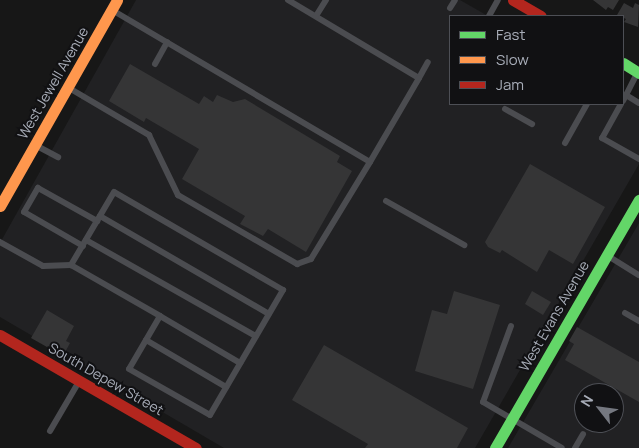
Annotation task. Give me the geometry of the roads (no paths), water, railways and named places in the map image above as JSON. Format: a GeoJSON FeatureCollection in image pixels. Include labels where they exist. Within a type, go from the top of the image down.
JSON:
{"type":"FeatureCollection","features":[{"type":"Feature","properties":{"kind":"street"},"geometry":{"type":"LineString","coordinates":[[513,0],[539,15]]}},
{"type":"Feature","properties":{"kind":"street","name":"West Jewell Avenue"},"geometry":{"type":"LineString","coordinates":[[0,206],[114,5]]}},
{"type":"Feature","properties":{"kind":"street"},"geometry":{"type":"LineString","coordinates":[[624,64],[639,72]]}},
{"type":"Feature","properties":{"kind":"street","name":"West Evans Avenue"},"geometry":{"type":"LineString","coordinates":[[495,448],[639,200]]}},
{"type":"Feature","properties":{"kind":"street","name":"South Depew Street"},"geometry":{"type":"LineString","coordinates":[[0,335],[196,448]]}},
{"type":"Feature","properties":{"kind":"lane"},"geometry":{"type":"LineString","coordinates":[[288,0],[419,78]]}},
{"type":"Feature","properties":{"kind":"lane"},"geometry":{"type":"LineString","coordinates":[[316,16],[326,0]]}},
{"type":"Feature","properties":{"kind":"lane"},"geometry":{"type":"LineString","coordinates":[[450,8],[455,0]]}},
{"type":"Feature","properties":{"kind":"lane"},"geometry":{"type":"LineString","coordinates":[[490,15],[498,0]]}},
{"type":"Feature","properties":{"kind":"lane"},"geometry":{"type":"LineString","coordinates":[[114,5],[167,42],[370,162]]}},
{"type":"Feature","properties":{"kind":"lane"},"geometry":{"type":"LineString","coordinates":[[155,64],[167,42]]}},
{"type":"Feature","properties":{"kind":"lane"},"geometry":{"type":"LineString","coordinates":[[67,87],[150,135],[178,195],[297,264],[311,259],[428,62]]}},
{"type":"Feature","properties":{"kind":"lane"},"geometry":{"type":"LineString","coordinates":[[624,98],[639,72]]}},
{"type":"Feature","properties":{"kind":"lane"},"geometry":{"type":"LineString","coordinates":[[624,100],[639,103]]}},
{"type":"Feature","properties":{"kind":"lane"},"geometry":{"type":"LineString","coordinates":[[565,143],[586,105]]}},
{"type":"Feature","properties":{"kind":"lane"},"geometry":{"type":"LineString","coordinates":[[620,105],[602,138],[639,159]]}},
{"type":"Feature","properties":{"kind":"lane"},"geometry":{"type":"LineString","coordinates":[[505,109],[532,124]]}},
{"type":"Feature","properties":{"kind":"lane"},"geometry":{"type":"LineString","coordinates":[[35,145],[58,157]]}},
{"type":"Feature","properties":{"kind":"lane"},"geometry":{"type":"LineString","coordinates":[[256,336],[24,212],[38,188],[98,219],[269,314]]}},
{"type":"Feature","properties":{"kind":"lane"},"geometry":{"type":"LineString","coordinates":[[71,265],[114,192],[283,290],[210,415],[129,369],[160,316]]}},
{"type":"Feature","properties":{"kind":"lane"},"geometry":{"type":"LineString","coordinates":[[386,202],[464,244]]}},
{"type":"Feature","properties":{"kind":"lane"},"geometry":{"type":"LineString","coordinates":[[0,242],[43,266],[71,265],[240,363]]}},
{"type":"Feature","properties":{"kind":"lane"},"geometry":{"type":"LineString","coordinates":[[607,255],[639,275]]}},
{"type":"Feature","properties":{"kind":"lane"},"geometry":{"type":"LineString","coordinates":[[625,313],[639,321]]}},
{"type":"Feature","properties":{"kind":"lane"},"geometry":{"type":"LineString","coordinates":[[510,326],[483,402],[562,448]]}},
{"type":"Feature","properties":{"kind":"lane"},"geometry":{"type":"LineString","coordinates":[[146,340],[226,387]]}},
{"type":"Feature","properties":{"kind":"lane"},"geometry":{"type":"LineString","coordinates":[[50,431],[79,381]]}},
{"type":"Feature","properties":{"kind":"lane"},"geometry":{"type":"LineString","coordinates":[[575,448],[583,434]]}}]}
